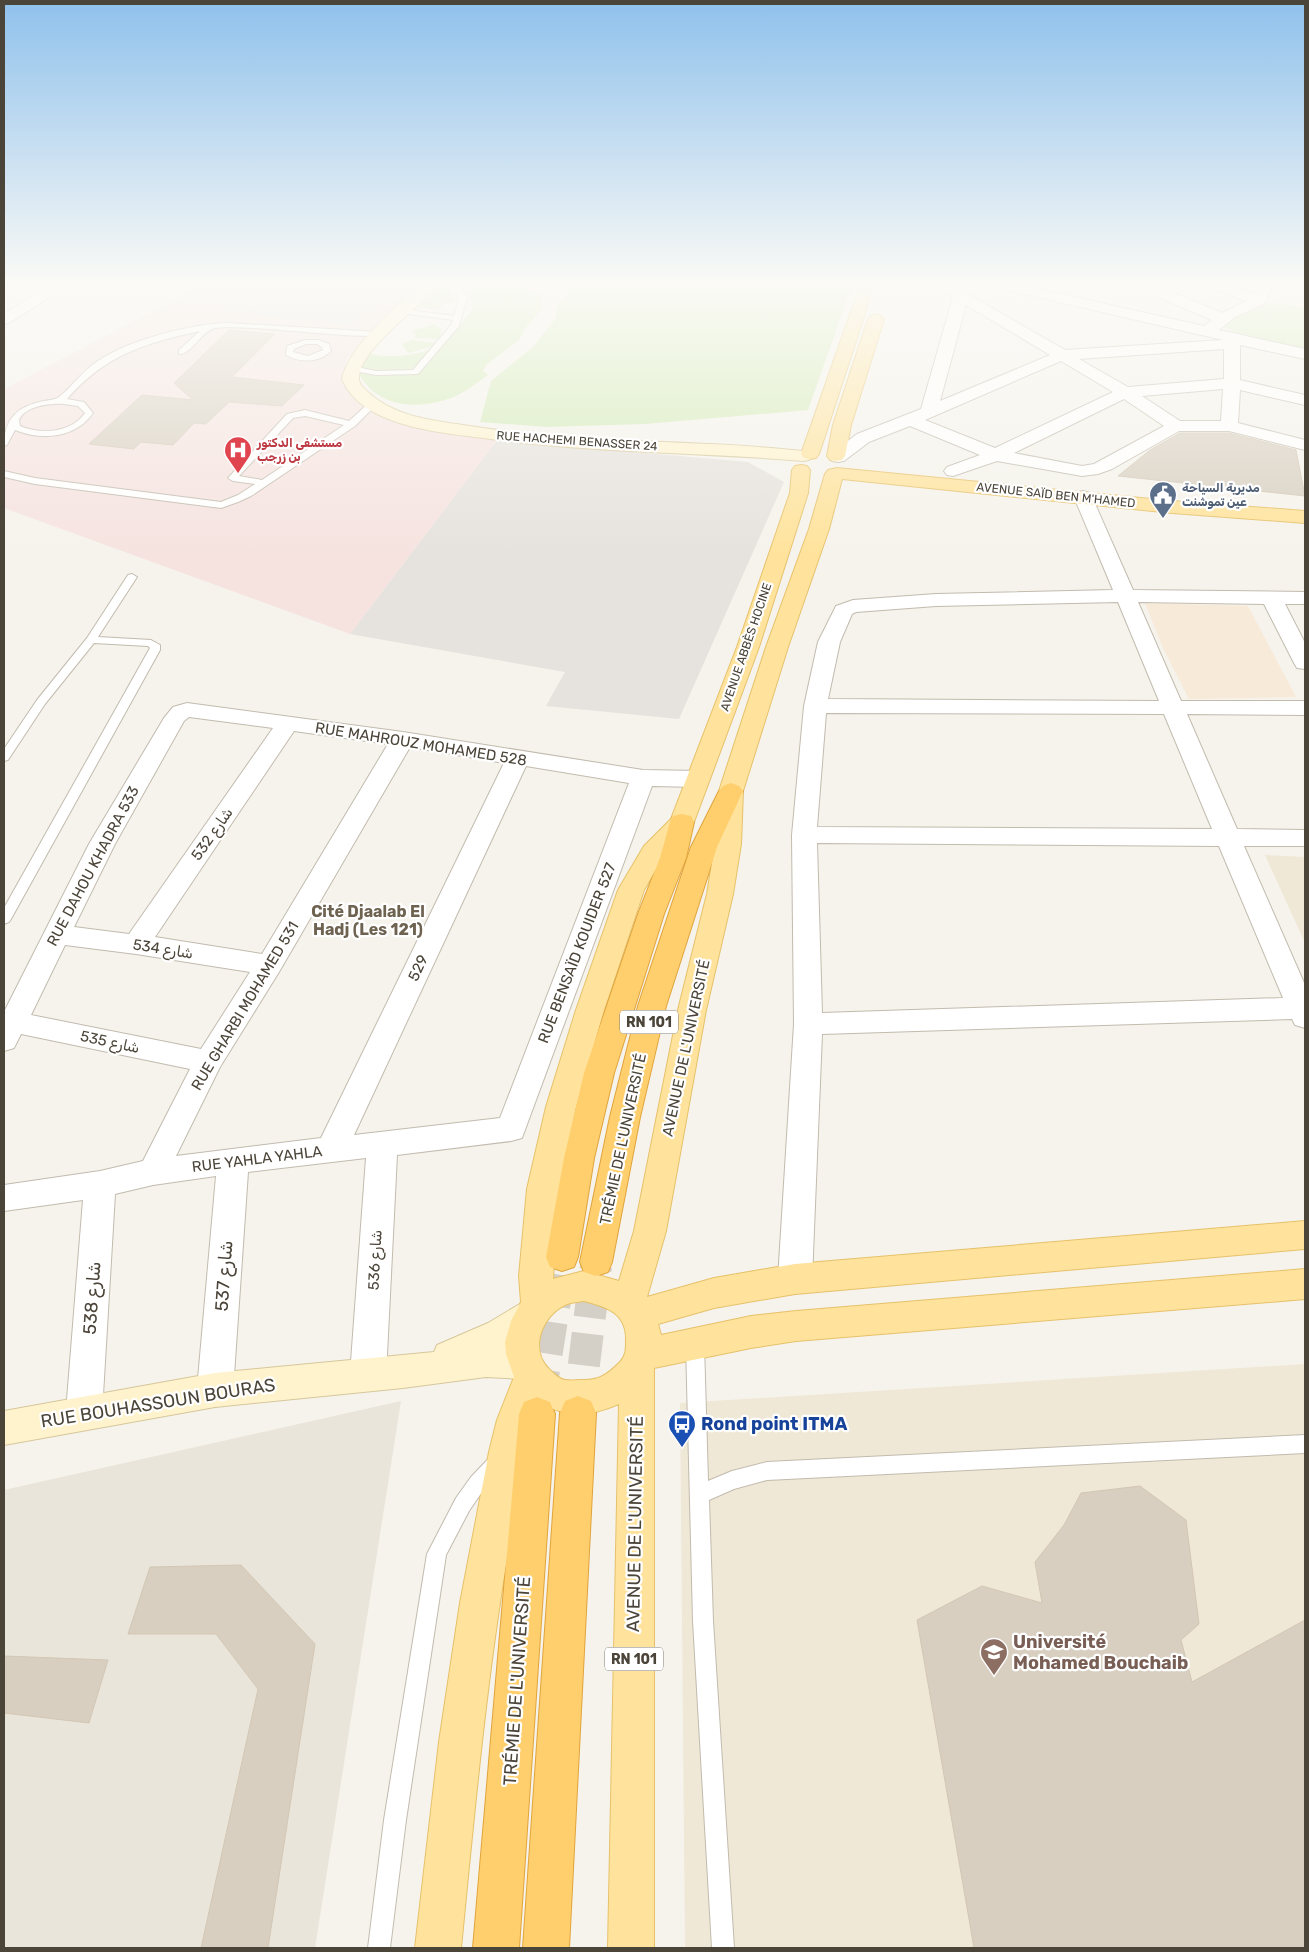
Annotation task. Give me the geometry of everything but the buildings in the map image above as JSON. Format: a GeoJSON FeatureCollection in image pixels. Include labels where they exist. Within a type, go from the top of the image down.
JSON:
{"type":"FeatureCollection","features":[{"type":"Feature","properties":{"kind":"highway","name":"TRÉMIE DE L'UNIVERSITÉ"},"geometry":{"type":"LineString","coordinates":[[596,1262],[625,1117],[652,1006],[704,847],[731,791]]}},
{"type":"Feature","properties":{"kind":"highway","name":"RN 101"},"geometry":{"type":"LineString","coordinates":[[562,1257],[579,1158],[599,1073],[651,914],[673,858],[682,822]]}},
{"type":"Feature","properties":{"kind":"highway","name":"TRÉMIE DE L'UNIVERSITÉ"},"geometry":{"type":"LineString","coordinates":[[496,1948],[532,1384]]}},
{"type":"Feature","properties":{"kind":"highway"},"geometry":{"type":"LineString","coordinates":[[546,1948],[578,1413]]}},
{"type":"Feature","properties":{"kind":"main road","name":"RUE HACHEMI BENASSER 24"},"geometry":{"type":"LineString","coordinates":[[351,374],[350,378],[355,389],[373,404],[388,413],[412,420],[516,438],[740,451],[803,461]]}},
{"type":"Feature","properties":{"kind":"main road","name":"AVENUE ABBÈS HOCINE"},"geometry":{"type":"LineString","coordinates":[[682,822],[748,647],[799,493],[803,461],[837,374]]}},
{"type":"Feature","properties":{"kind":"main road","name":"AVENUE ABBÈS HOCINE"},"geometry":{"type":"LineString","coordinates":[[731,791],[777,647],[819,529],[837,464],[842,425],[858,374]]}},
{"type":"Feature","properties":{"kind":"main road"},"geometry":{"type":"LineString","coordinates":[[803,461],[823,453],[837,464]]}},
{"type":"Feature","properties":{"kind":"main road","name":"AVENUE SAÏD BEN M'HAMED"},"geometry":{"type":"LineString","coordinates":[[837,464],[953,471],[1083,484],[1172,507],[1305,517]]}},
{"type":"Feature","properties":{"kind":"main road","name":"AVENUE SAÏD BEN M'HAMED"},"geometry":{"type":"LineString","coordinates":[[837,464],[1305,504]]}},
{"type":"Feature","properties":{"kind":"main road","name":"AVENUE DE L'UNIVERSITÉ"},"geometry":{"type":"LineString","coordinates":[[634,1309],[692,1010],[720,894],[728,844],[731,791]]}},
{"type":"Feature","properties":{"kind":"main road"},"geometry":{"type":"LineString","coordinates":[[438,1948],[460,1742],[480,1603],[507,1452],[515,1420],[532,1384],[522,1339],[534,1311],[543,1189],[561,1107],[590,1010],[631,890],[653,852],[682,822]]}},
{"type":"Feature","properties":{"kind":"main road"},"geometry":{"type":"LineString","coordinates":[[634,1309],[751,1285],[795,1279],[1305,1235]]}},
{"type":"Feature","properties":{"kind":"main road"},"geometry":{"type":"LineString","coordinates":[[640,1362],[695,1344],[751,1332],[796,1326],[1305,1284]]}},
{"type":"Feature","properties":{"kind":"main road"},"geometry":{"type":"LineString","coordinates":[[532,1384],[544,1387],[560,1395],[577,1399],[594,1398],[611,1392],[626,1382],[640,1362],[645,1341],[644,1327],[634,1309],[616,1293],[600,1288],[584,1286],[567,1289],[552,1295],[534,1311]]}},
{"type":"Feature","properties":{"kind":"main road","name":"RUE BOUHASSOUN BOURAS"},"geometry":{"type":"LineString","coordinates":[[403,1372],[469,1348],[534,1311]]}},
{"type":"Feature","properties":{"kind":"main road","name":"RUE BOUHASSOUN BOURAS"},"geometry":{"type":"LineString","coordinates":[[4,1428],[84,1412],[215,1390],[403,1372],[486,1360],[532,1384]]}},
{"type":"Feature","properties":{"kind":"main road","name":"AVENUE DE L'UNIVERSITÉ"},"geometry":{"type":"LineString","coordinates":[[631,1948],[640,1362]]}},
{"type":"Feature","properties":{"kind":"street"},"geometry":{"type":"LineString","coordinates":[[929,412],[939,374]]}},
{"type":"Feature","properties":{"kind":"street"},"geometry":{"type":"LineString","coordinates":[[837,464],[863,438],[912,420],[1016,374]]}},
{"type":"Feature","properties":{"kind":"street"},"geometry":{"type":"LineString","coordinates":[[1095,374],[1176,426]]}},
{"type":"Feature","properties":{"kind":"street"},"geometry":{"type":"LineString","coordinates":[[1229,426],[1233,374]]}},
{"type":"Feature","properties":{"kind":"street"},"geometry":{"type":"LineString","coordinates":[[953,471],[996,455],[1125,392],[1232,383],[1305,400]]}},
{"type":"Feature","properties":{"kind":"street"},"geometry":{"type":"LineString","coordinates":[[912,420],[996,455],[1083,484]]}},
{"type":"Feature","properties":{"kind":"street"},"geometry":{"type":"LineString","coordinates":[[1083,484],[1098,469],[1176,426],[1229,426],[1305,445]]}},
{"type":"Feature","properties":{"kind":"street"},"geometry":{"type":"LineString","coordinates":[[808,1024],[1304,1011],[1125,596],[1083,484]]}},
{"type":"Feature","properties":{"kind":"street"},"geometry":{"type":"LineString","coordinates":[[795,1279],[808,1024],[804,835],[815,706],[829,642],[843,610],[853,606],[936,600],[1125,596],[1305,598]]}},
{"type":"Feature","properties":{"kind":"street"},"geometry":{"type":"LineString","coordinates":[[1271,597],[1305,663]]}},
{"type":"Feature","properties":{"kind":"street"},"geometry":{"type":"LineString","coordinates":[[815,706],[1174,709],[1305,708]]}},
{"type":"Feature","properties":{"kind":"street","name":"RUE DAHOU KHADRA 533"},"geometry":{"type":"LineString","coordinates":[[8,1031],[102,844],[175,718],[187,710],[198,710]]}},
{"type":"Feature","properties":{"kind":"street","name":"RUE MAHROUZ MOHAMED 528"},"geometry":{"type":"LineString","coordinates":[[198,710],[402,739],[518,759],[651,778],[698,779]]}},
{"type":"Feature","properties":{"kind":"street","name":"532 شارع"},"geometry":{"type":"LineString","coordinates":[[136,944],[288,724]]}},
{"type":"Feature","properties":{"kind":"street","name":"RUE GHARBI MOHAMED 531"},"geometry":{"type":"LineString","coordinates":[[153,1172],[208,1062],[269,965],[402,739]]}},
{"type":"Feature","properties":{"kind":"street","name":"529"},"geometry":{"type":"LineString","coordinates":[[331,1150],[518,759]]}},
{"type":"Feature","properties":{"kind":"street","name":"RUE BENSAÏD KOUIDER 527"},"geometry":{"type":"LineString","coordinates":[[511,1129],[651,778]]}},
{"type":"Feature","properties":{"kind":"street"},"geometry":{"type":"LineString","coordinates":[[804,835],[1305,838]]}},
{"type":"Feature","properties":{"kind":"street","name":"534 شارع"},"geometry":{"type":"LineString","coordinates":[[56,935],[136,944],[269,965]]}},
{"type":"Feature","properties":{"kind":"street","name":"535 شارع"},"geometry":{"type":"LineString","coordinates":[[8,1031],[208,1062]]}},
{"type":"Feature","properties":{"kind":"street","name":"RUE YAHLA YAHLA"},"geometry":{"type":"LineString","coordinates":[[4,1198],[100,1184],[153,1172],[233,1161],[511,1129]]}},
{"type":"Feature","properties":{"kind":"street","name":"شارع 536"},"geometry":{"type":"LineString","coordinates":[[368,1375],[382,1145]]}},
{"type":"Feature","properties":{"kind":"street","name":"537 شارع"},"geometry":{"type":"LineString","coordinates":[[215,1390],[233,1161]]}},
{"type":"Feature","properties":{"kind":"street","name":"538 شارع"},"geometry":{"type":"LineString","coordinates":[[84,1412],[100,1184]]}},
{"type":"Feature","properties":{"kind":"lane"},"geometry":{"type":"LineString","coordinates":[[60,401],[77,380],[85,374]]}},
{"type":"Feature","properties":{"kind":"lane"},"geometry":{"type":"LineString","coordinates":[[4,443],[15,418],[27,408],[60,401],[82,404],[89,413],[87,418],[70,428],[44,433],[22,431],[14,423]]}},
{"type":"Feature","properties":{"kind":"lane"},"geometry":{"type":"LineString","coordinates":[[4,474],[35,481],[221,505],[241,498],[322,446],[352,424],[373,404]]}},
{"type":"Feature","properties":{"kind":"lane"},"geometry":{"type":"LineString","coordinates":[[264,482],[233,478],[290,416],[305,414],[352,424]]}},
{"type":"Feature","properties":{"kind":"lane"},"geometry":{"type":"LineString","coordinates":[[4,757],[42,702],[91,640],[132,577]]}},
{"type":"Feature","properties":{"kind":"lane"},"geometry":{"type":"LineString","coordinates":[[4,919],[156,647],[151,643],[91,640]]}},
{"type":"Feature","properties":{"kind":"lane"},"geometry":{"type":"LineString","coordinates":[[695,1344],[699,1495],[712,1790],[723,1948]]}},
{"type":"Feature","properties":{"kind":"lane"},"geometry":{"type":"LineString","coordinates":[[699,1495],[732,1480],[767,1471],[1305,1444]]}},
{"type":"Feature","properties":{"kind":"lane"},"geometry":{"type":"LineString","coordinates":[[379,1948],[395,1820],[437,1554],[454,1514],[476,1482],[507,1452]]}},
{"type":"Feature","properties":{"kind":"shaded area","name":"مستشفى الدكتور بن زرجب"},"geometry":{"type":"Polygon","coordinates":[[[33,374],[345,374],[344,380],[375,409],[497,440],[350,634],[4,508],[4,389],[33,374]]]}},
{"type":"Feature","properties":{"kind":"shaded area"},"geometry":{"type":"Polygon","coordinates":[[[497,440],[748,462],[784,482],[679,719],[546,706],[565,672],[350,634],[497,440]]]}},
{"type":"Feature","properties":{"kind":"shaded area"},"geometry":{"type":"Polygon","coordinates":[[[1145,603],[1248,606],[1296,697],[1189,699],[1163,648],[1145,603]]]}},
{"type":"Feature","properties":{"kind":"shaded area"},"geometry":{"type":"Polygon","coordinates":[[[1265,855],[1305,857],[1305,943],[1265,855]]]}},
{"type":"Feature","properties":{"kind":"shaded area","name":"Université Mohamed Bouchaib"},"geometry":{"type":"Polygon","coordinates":[[[1305,1364],[1305,1948],[685,1948],[680,1403],[1305,1364]]]}},
{"type":"Feature","properties":{"kind":"shaded area"},"geometry":{"type":"Polygon","coordinates":[[[401,1401],[315,1948],[4,1948],[4,1490],[401,1401]]]}},
{"type":"Feature","properties":{"kind":"green space"},"geometry":{"type":"Polygon","coordinates":[[[359,374],[488,375],[458,395],[448,399],[409,405],[385,399],[375,393],[359,374]]]}},
{"type":"Feature","properties":{"kind":"green space"},"geometry":{"type":"Polygon","coordinates":[[[500,374],[821,374],[808,410],[645,424],[547,427],[480,422],[491,381],[500,374]]]}},
{"type":"Feature","properties":{"kind":"tunnel"},"geometry":{"type":"LineString","coordinates":[[539,1401],[562,1257]]}},
{"type":"Feature","properties":{"kind":"tunnel"},"geometry":{"type":"LineString","coordinates":[[578,1413],[596,1266]]}},
{"type":"Feature","properties":{"kind":"place","name":"مستشفى الدكتور بن زرجب"},"geometry":{"type":"Point","coordinates":[238,474]}},
{"type":"Feature","properties":{"kind":"place","name":"مديرية السياحة عين تموشنت"},"geometry":{"type":"Point","coordinates":[1163,519]}},
{"type":"Feature","properties":{"kind":"place","name":"Rond point ITMA"},"geometry":{"type":"Point","coordinates":[682,1448]}},
{"type":"Feature","properties":{"kind":"place","name":"Université Mohamed Bouchaib"},"geometry":{"type":"Point","coordinates":[994,1676]}},
{"type":"Feature","properties":{"kind":"district","name":"Cité Djaalab El Hadj (Les 121)"},"geometry":{"type":"Point","coordinates":[368,920]}}]}
